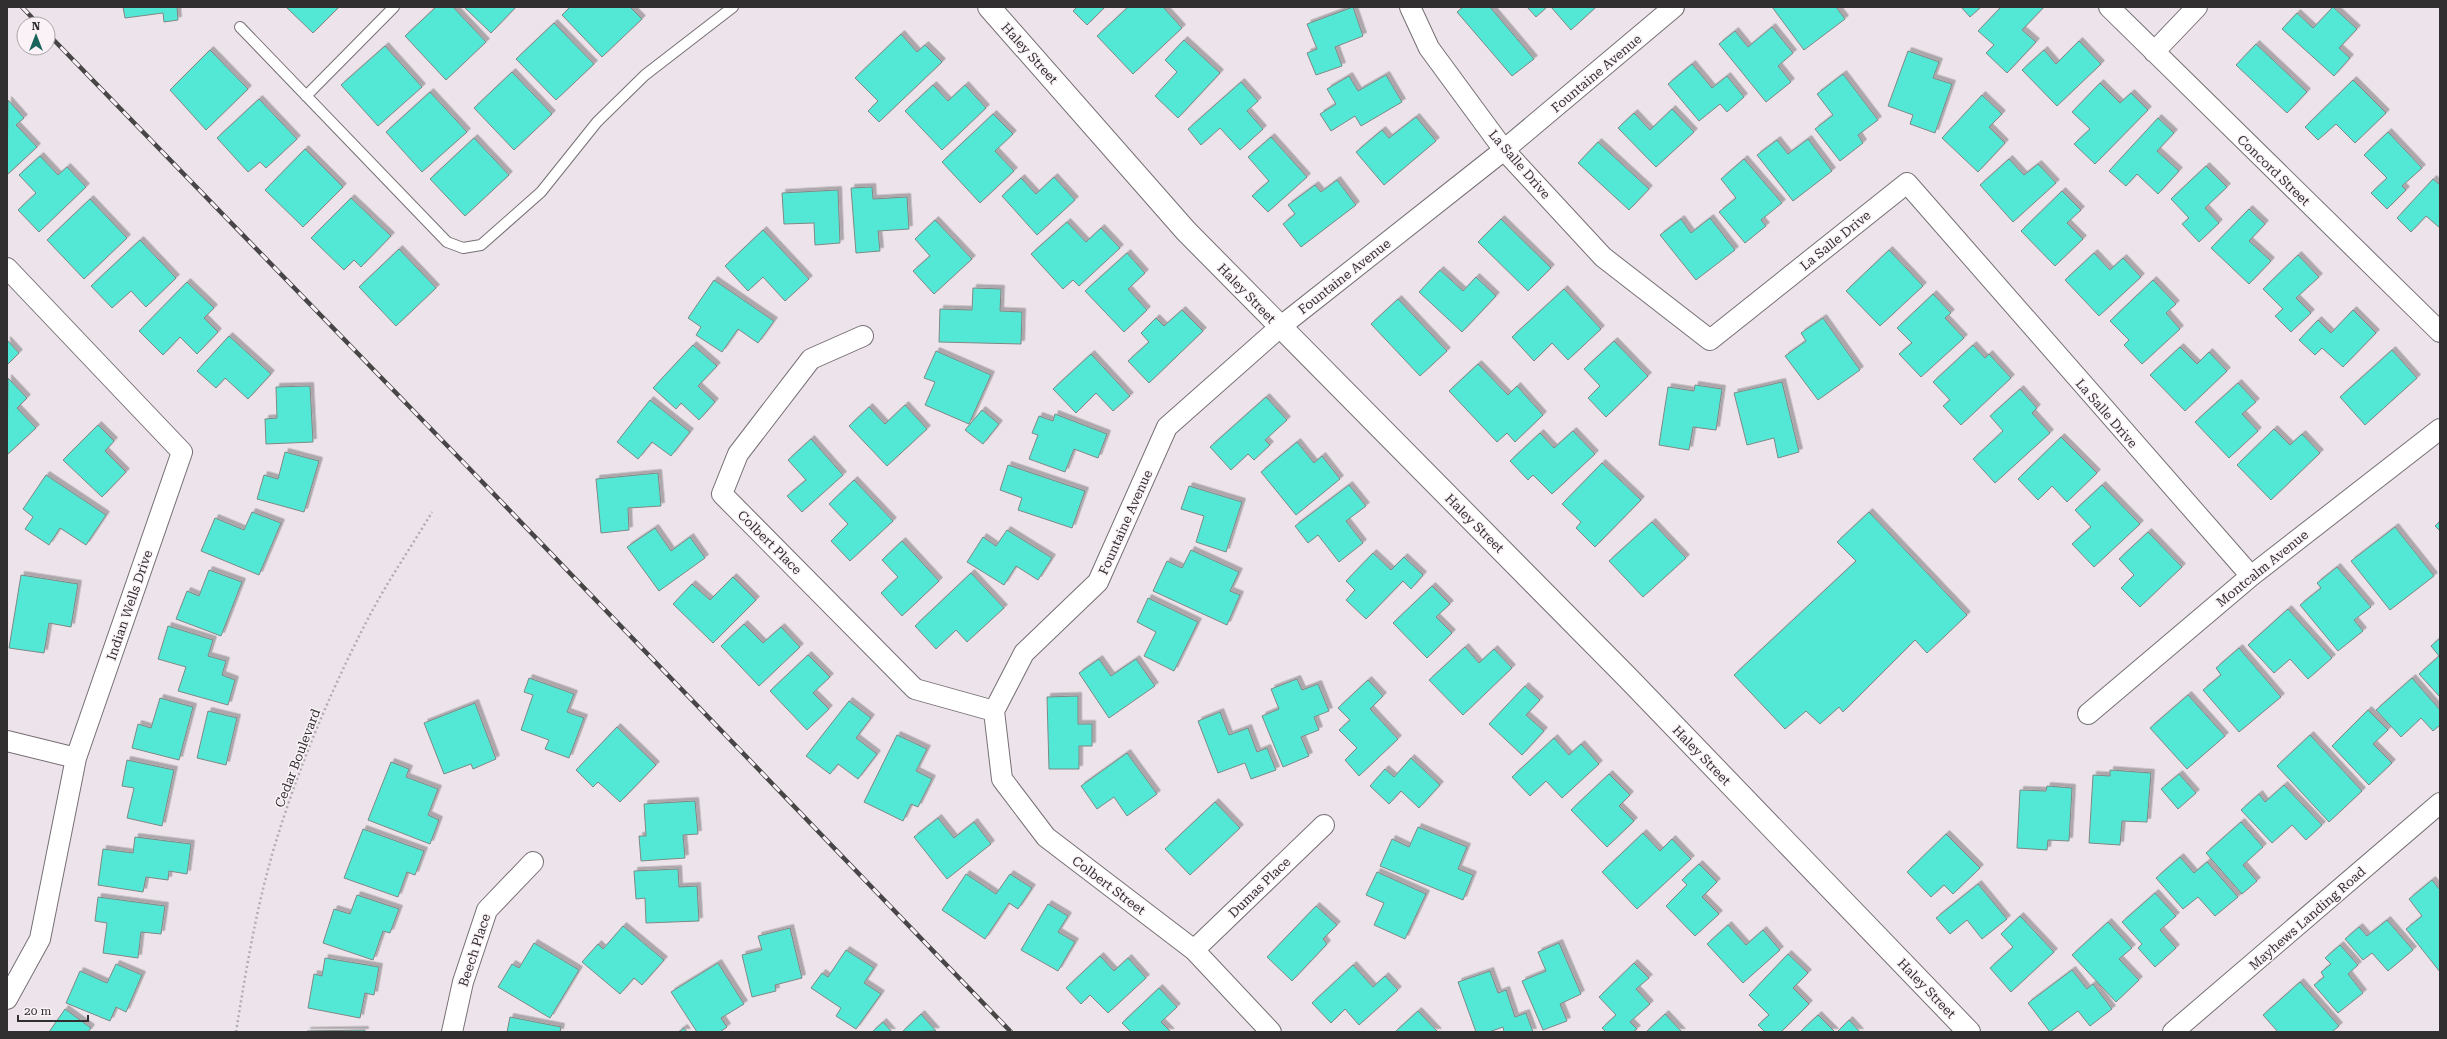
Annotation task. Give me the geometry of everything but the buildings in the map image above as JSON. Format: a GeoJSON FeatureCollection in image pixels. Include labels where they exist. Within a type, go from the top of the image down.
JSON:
{"type":"FeatureCollection","features":[{"type":"Feature","properties":{"kind":"street","name":"Haley Street"},"geometry":{"type":"LineString","coordinates":[[989,7],[1186,231],[1628,678],[1970,1032]]}},
{"type":"Feature","properties":{"kind":"street","name":"La Salle Drive"},"geometry":{"type":"LineString","coordinates":[[1410,7],[1428,48],[1504,150],[1603,257],[1710,340],[1906,184],[2251,576]]}},
{"type":"Feature","properties":{"kind":"street","name":"Fountaine Avenue"},"geometry":{"type":"LineString","coordinates":[[994,711],[1024,652],[1098,582],[1167,427],[1280,327],[1504,150],[1674,7]]}},
{"type":"Feature","properties":{"kind":"street","name":"Concord Street"},"geometry":{"type":"LineString","coordinates":[[2109,7],[2440,332]]}},
{"type":"Feature","properties":{"kind":"street"},"geometry":{"type":"LineString","coordinates":[[2154,52],[2197,7]]}},
{"type":"Feature","properties":{"kind":"street","name":"Indian Wells Drive"},"geometry":{"type":"LineString","coordinates":[[7,268],[182,452],[76,758],[40,939],[7,999]]}},
{"type":"Feature","properties":{"kind":"street","name":"Colbert Place"},"geometry":{"type":"LineString","coordinates":[[864,336],[811,359],[738,454],[722,494],[915,689],[994,711]]}},
{"type":"Feature","properties":{"kind":"street","name":"Montcalm Avenue"},"geometry":{"type":"LineString","coordinates":[[2088,714],[2251,576],[2440,429]]}},
{"type":"Feature","properties":{"kind":"street","name":"Colbert Street"},"geometry":{"type":"LineString","coordinates":[[994,711],[1002,779],[1046,837],[1194,950],[1271,1032]]}},
{"type":"Feature","properties":{"kind":"street"},"geometry":{"type":"LineString","coordinates":[[7,741],[76,758]]}},
{"type":"Feature","properties":{"kind":"street","name":"Mayhews Landing Road"},"geometry":{"type":"LineString","coordinates":[[2173,1032],[2440,803]]}},
{"type":"Feature","properties":{"kind":"street","name":"Dumas Place"},"geometry":{"type":"LineString","coordinates":[[1194,950],[1324,825]]}},
{"type":"Feature","properties":{"kind":"street","name":"Beech Place"},"geometry":{"type":"LineString","coordinates":[[452,1032],[463,982],[487,910],[533,862]]}},
{"type":"Feature","properties":{"kind":"lane"},"geometry":{"type":"LineString","coordinates":[[306,96],[394,7]]}},
{"type":"Feature","properties":{"kind":"lane"},"geometry":{"type":"LineString","coordinates":[[240,27],[447,242],[463,248],[481,245],[541,192],[597,122],[640,80],[733,7]]}},
{"type":"Feature","properties":{"kind":"path","name":"Cedar Boulevard"},"geometry":{"type":"LineString","coordinates":[[236,1032],[252,937],[274,848],[302,767],[338,681],[371,613],[432,512]]}},
{"type":"Feature","properties":{"kind":"railway"},"geometry":{"type":"LineString","coordinates":[[22,7],[30,16]]}},
{"type":"Feature","properties":{"kind":"railway"},"geometry":{"type":"LineString","coordinates":[[56,42],[465,464],[1011,1032]]}}]}
